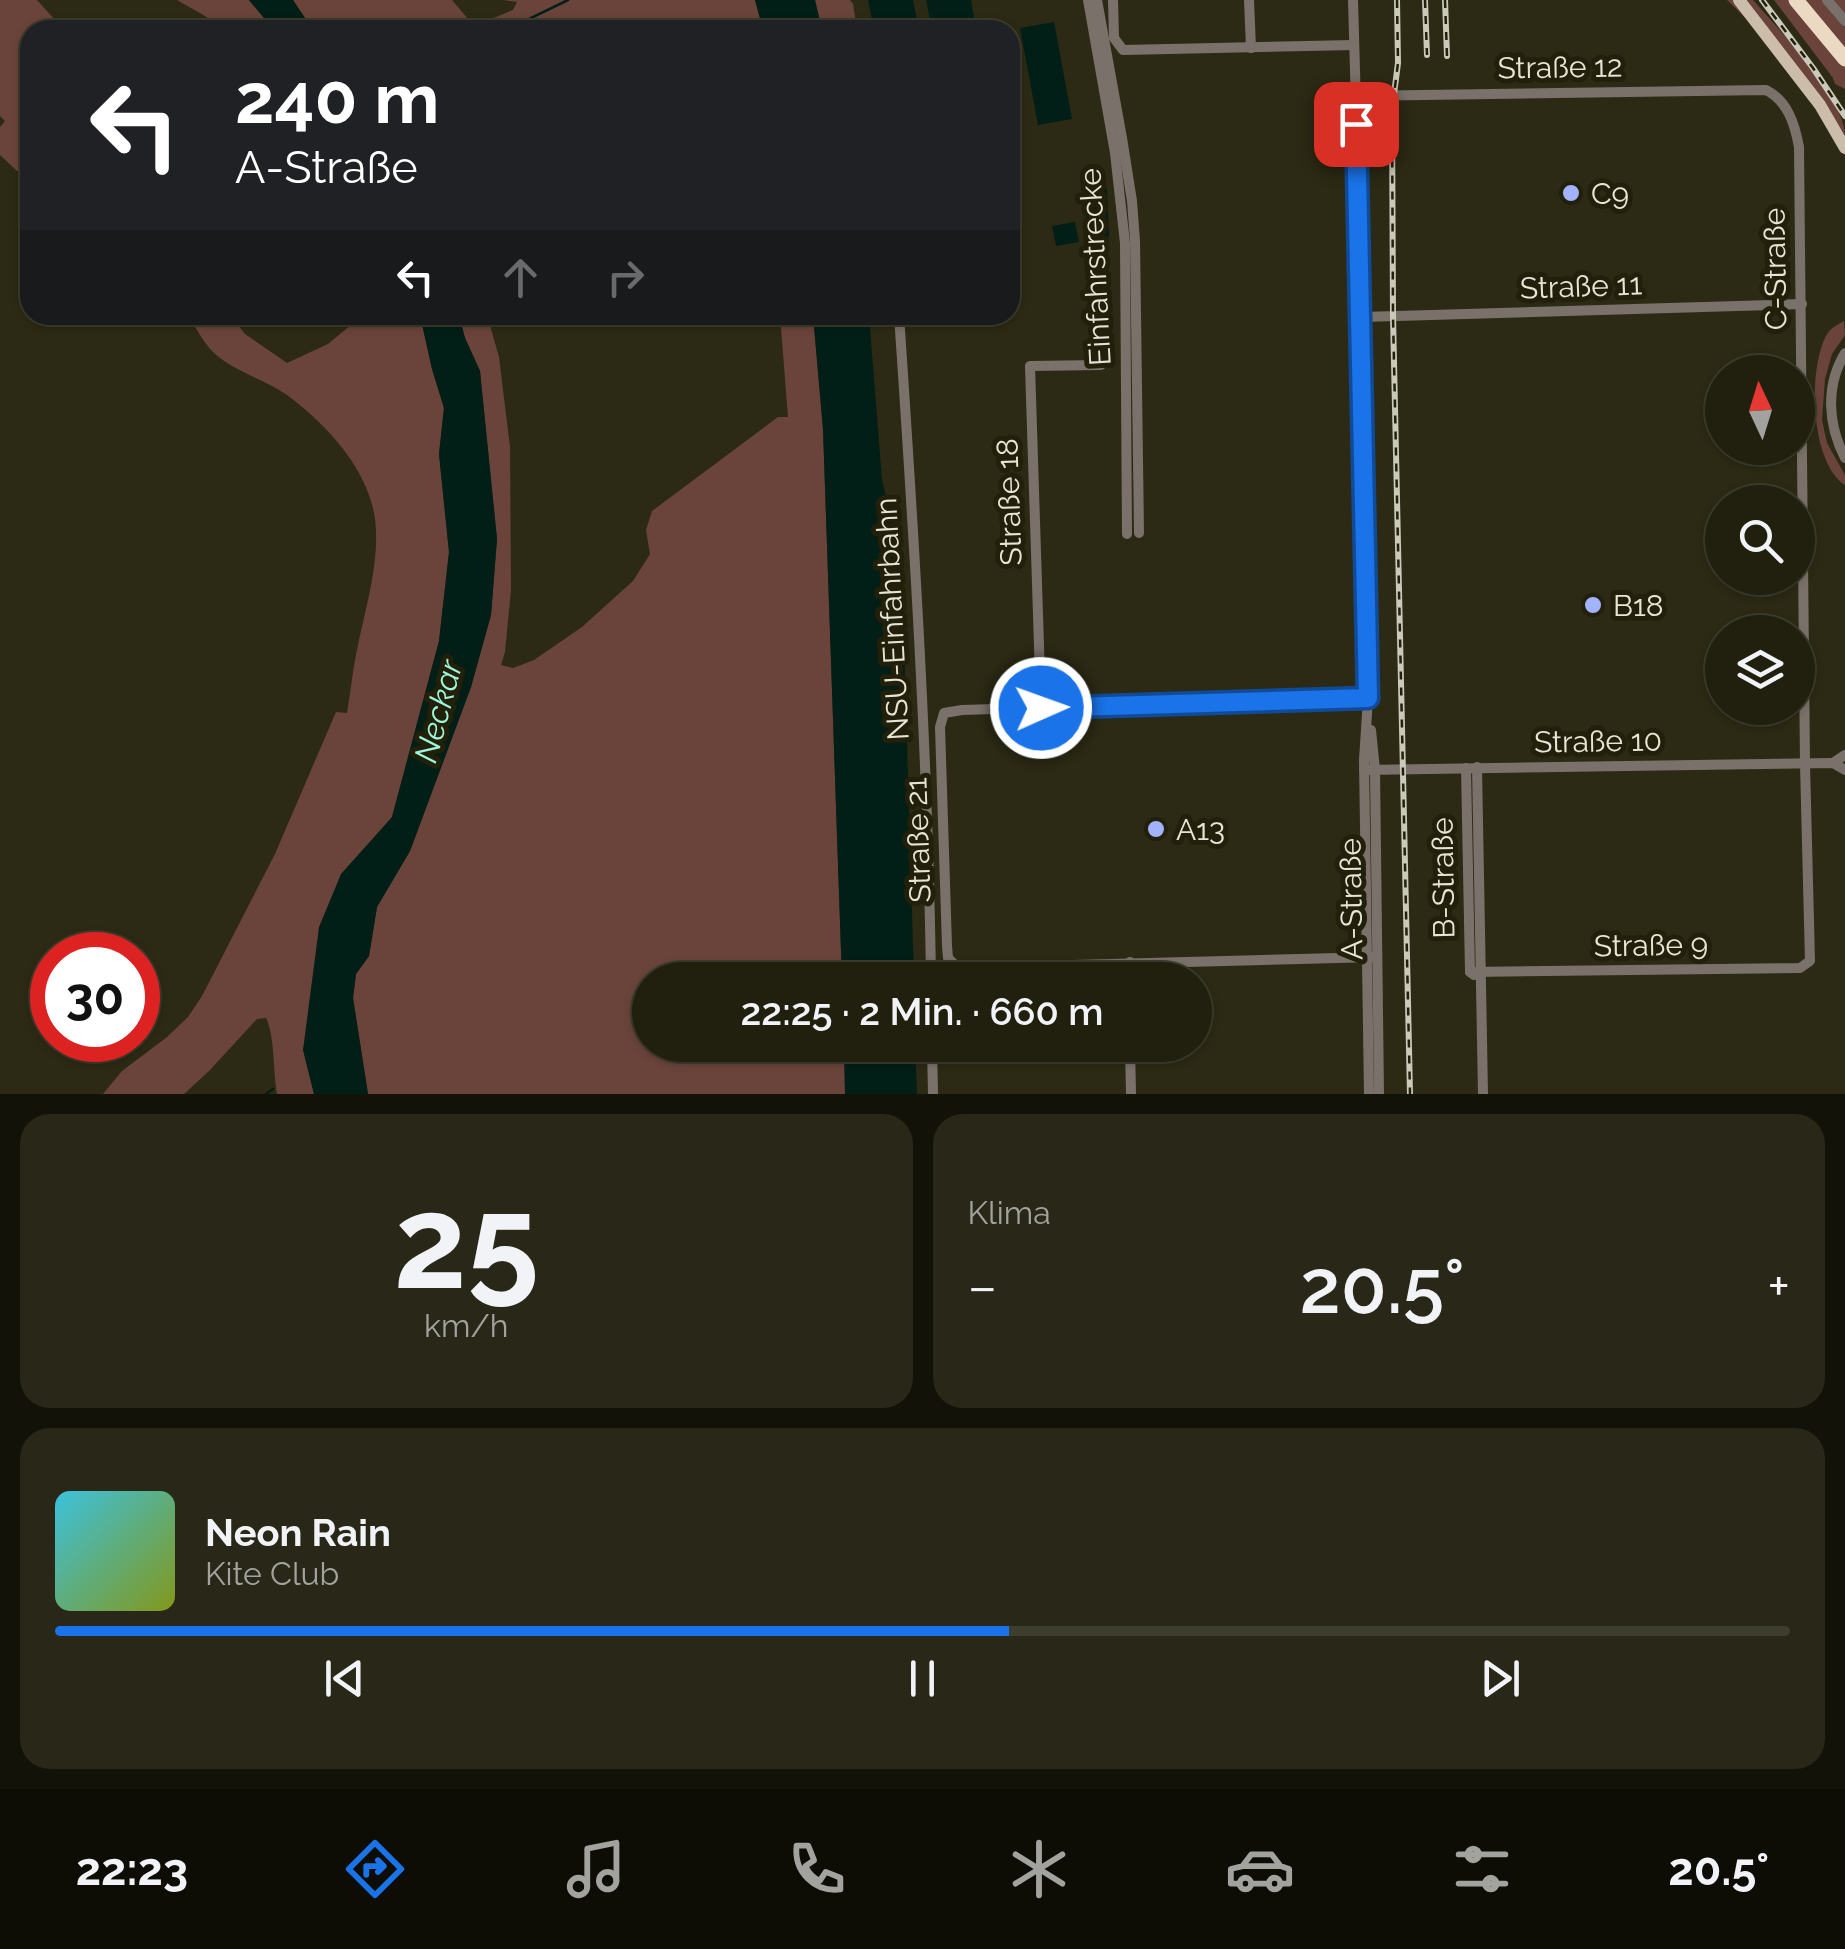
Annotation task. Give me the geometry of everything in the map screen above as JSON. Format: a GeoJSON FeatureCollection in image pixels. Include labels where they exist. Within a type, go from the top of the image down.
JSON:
{"type":"FeatureCollection","features":[{"type":"Feature","properties":{"kind":"highway"},"geometry":{"type":"LineString","coordinates":[[1796,0],[1845,60]]}},
{"type":"Feature","properties":{"kind":"main road"},"geometry":{"type":"LineString","coordinates":[[1739,0],[1820,105],[1845,148]]}},
{"type":"Feature","properties":{"kind":"street","name":"Einfahrstrecke"},"geometry":{"type":"LineString","coordinates":[[1088,0],[1115,153],[1125,243],[1126,534]]}},
{"type":"Feature","properties":{"kind":"street","name":"Einfahrstrecke"},"geometry":{"type":"LineString","coordinates":[[1097,0],[1132,201],[1140,534]]}},
{"type":"Feature","properties":{"kind":"street"},"geometry":{"type":"LineString","coordinates":[[1113,0],[1114,38],[1123,50],[1354,45]]}},
{"type":"Feature","properties":{"kind":"street"},"geometry":{"type":"LineString","coordinates":[[1249,0],[1250,48]]}},
{"type":"Feature","properties":{"kind":"street","name":"A-Straße"},"geometry":{"type":"LineString","coordinates":[[1353,0],[1372,957],[1379,1094]]}},
{"type":"Feature","properties":{"kind":"street"},"geometry":{"type":"LineString","coordinates":[[1827,0],[1845,21]]}},
{"type":"Feature","properties":{"kind":"street","name":"Straße 12"},"geometry":{"type":"LineString","coordinates":[[1356,96],[1766,90]]}},
{"type":"Feature","properties":{"kind":"street","name":"C-Straße"},"geometry":{"type":"LineString","coordinates":[[1766,90],[1778,98],[1796,128],[1799,153],[1804,764],[1811,940]]}},
{"type":"Feature","properties":{"kind":"street","name":"Straße 11"},"geometry":{"type":"LineString","coordinates":[[1362,316],[1802,304]]}},
{"type":"Feature","properties":{"kind":"street","name":"NSU-Einfahrbahn"},"geometry":{"type":"LineString","coordinates":[[900,325],[929,833],[931,962]]}},
{"type":"Feature","properties":{"kind":"street"},"geometry":{"type":"LineString","coordinates":[[1845,354],[1833,382],[1831,408],[1835,437],[1845,458]]}},
{"type":"Feature","properties":{"kind":"street","name":"Straße 18"},"geometry":{"type":"LineString","coordinates":[[1041,708],[1030,366],[1101,365]]}},
{"type":"Feature","properties":{"kind":"street","name":"Straße 21"},"geometry":{"type":"LineString","coordinates":[[952,962],[948,958],[940,728],[944,713],[1368,701]]}},
{"type":"Feature","properties":{"kind":"street"},"geometry":{"type":"LineString","coordinates":[[1845,755],[1833,764],[1845,770]]}},
{"type":"Feature","properties":{"kind":"street","name":"Straße 10"},"geometry":{"type":"LineString","coordinates":[[1369,770],[1833,764]]}},
{"type":"Feature","properties":{"kind":"street","name":"B-Straße"},"geometry":{"type":"LineString","coordinates":[[1472,768],[1483,1094]]}},
{"type":"Feature","properties":{"kind":"street","name":"Straße 9"},"geometry":{"type":"LineString","coordinates":[[1477,975],[1800,968],[1810,961],[1811,940]]}},
{"type":"Feature","properties":{"kind":"street","name":"A-Straße"},"geometry":{"type":"LineString","coordinates":[[1369,1094],[1372,957]]}},
{"type":"Feature","properties":{"kind":"street","name":"Straße 21"},"geometry":{"type":"LineString","coordinates":[[1130,962],[1372,957]]}},
{"type":"Feature","properties":{"kind":"street"},"geometry":{"type":"LineString","coordinates":[[932,1062],[933,1094]]}},
{"type":"Feature","properties":{"kind":"street"},"geometry":{"type":"LineString","coordinates":[[1130,1062],[1130,1094]]}},
{"type":"Feature","properties":{"kind":"shaded area"},"geometry":{"type":"Polygon","coordinates":[[[0,0],[37,0],[55,20],[20,20],[20,174],[0,155],[0,127],[5,121],[0,116],[0,0]]]}},
{"type":"Feature","properties":{"kind":"shaded area"},"geometry":{"type":"Polygon","coordinates":[[[177,0],[249,0],[266,20],[209,20],[177,0]]]}},
{"type":"Feature","properties":{"kind":"shaded area"},"geometry":{"type":"Polygon","coordinates":[[[293,0],[452,0],[469,20],[306,20],[293,0]]]}},
{"type":"Feature","properties":{"kind":"shaded area"},"geometry":{"type":"Polygon","coordinates":[[[503,0],[755,0],[760,20],[489,20],[513,10],[517,2],[503,0]]]}},
{"type":"Feature","properties":{"kind":"shaded area"},"geometry":{"type":"Polygon","coordinates":[[[815,0],[850,0],[853,4],[855,20],[820,20],[815,0]]]}},
{"type":"Feature","properties":{"kind":"shaded area"},"geometry":{"type":"Polygon","coordinates":[[[1727,0],[1753,0],[1778,28],[1834,103],[1845,135],[1805,81],[1727,0]]]}},
{"type":"Feature","properties":{"kind":"shaded area"},"geometry":{"type":"Polygon","coordinates":[[[1774,0],[1845,0],[1845,89],[1835,84],[1774,0]]]}},
{"type":"Feature","properties":{"kind":"shaded area"},"geometry":{"type":"Polygon","coordinates":[[[1844,321],[1845,335],[1832,354],[1825,379],[1822,420],[1827,443],[1845,475],[1845,485],[1825,457],[1816,415],[1816,370],[1820,351],[1832,329],[1844,321]]]}},
{"type":"Feature","properties":{"kind":"shaded area"},"geometry":{"type":"Polygon","coordinates":[[[194,325],[238,325],[287,363],[328,344],[351,325],[422,325],[444,408],[439,454],[449,552],[439,641],[392,817],[376,838],[303,1049],[314,1094],[277,1094],[266,1018],[257,1019],[184,1094],[103,1094],[134,1062],[160,1062],[160,1042],[188,1017],[202,996],[275,854],[336,712],[347,713],[370,592],[375,518],[357,470],[313,416],[287,395],[214,353],[194,325]]]}},
{"type":"Feature","properties":{"kind":"shaded area"},"geometry":{"type":"Polygon","coordinates":[[[462,325],[490,325],[499,357],[510,447],[511,590],[501,665],[513,668],[534,660],[582,627],[633,581],[650,554],[646,530],[652,511],[778,417],[788,417],[781,325],[814,325],[823,429],[841,962],[632,962],[632,1062],[844,1062],[845,1094],[368,1094],[353,998],[356,974],[369,956],[377,907],[410,851],[471,687],[491,615],[497,539],[480,371],[462,325]]]}},
{"type":"Feature","properties":{"kind":"water"},"geometry":{"type":"Polygon","coordinates":[[[249,0],[293,0],[306,20],[266,20],[249,0]]]}},
{"type":"Feature","properties":{"kind":"water"},"geometry":{"type":"Polygon","coordinates":[[[755,0],[815,0],[820,20],[760,20],[755,0]]]}},
{"type":"Feature","properties":{"kind":"water"},"geometry":{"type":"Polygon","coordinates":[[[868,0],[913,0],[917,20],[872,20],[868,0]]]}},
{"type":"Feature","properties":{"kind":"water"},"geometry":{"type":"Polygon","coordinates":[[[926,0],[971,0],[974,20],[930,20],[926,0]]]}},
{"type":"Feature","properties":{"kind":"water"},"geometry":{"type":"Polygon","coordinates":[[[1054,22],[1072,119],[1038,125],[1020,28],[1054,22]]]}},
{"type":"Feature","properties":{"kind":"water"},"geometry":{"type":"Polygon","coordinates":[[[1104,174],[1109,237],[1092,240],[1080,178],[1104,174]]]}},
{"type":"Feature","properties":{"kind":"water"},"geometry":{"type":"Polygon","coordinates":[[[1075,222],[1079,242],[1056,246],[1052,226],[1075,222]]]}},
{"type":"Feature","properties":{"kind":"water","name":"Neckar"},"geometry":{"type":"Polygon","coordinates":[[[422,325],[462,325],[480,371],[497,539],[491,615],[471,687],[410,851],[377,907],[369,956],[356,974],[353,998],[368,1094],[314,1094],[303,1050],[319,927],[341,874],[392,817],[439,641],[449,552],[439,454],[444,408],[422,325]]]}},
{"type":"Feature","properties":{"kind":"water"},"geometry":{"type":"Polygon","coordinates":[[[814,325],[870,325],[882,480],[901,537],[913,962],[841,962],[823,429],[814,325]]]}},
{"type":"Feature","properties":{"kind":"water"},"geometry":{"type":"Polygon","coordinates":[[[844,1062],[916,1062],[917,1094],[845,1094],[844,1062]]]}},
{"type":"Feature","properties":{"kind":"waterway"},"geometry":{"type":"LineString","coordinates":[[527,20],[568,0]]}},
{"type":"Feature","properties":{"kind":"waterway"},"geometry":{"type":"LineString","coordinates":[[266,1094],[273,1089]]}},
{"type":"Feature","properties":{"kind":"railway"},"geometry":{"type":"LineString","coordinates":[[1397,0],[1398,63],[1392,110],[1393,316],[1410,1094]]}},
{"type":"Feature","properties":{"kind":"railway"},"geometry":{"type":"LineString","coordinates":[[1425,0],[1427,55]]}},
{"type":"Feature","properties":{"kind":"railway"},"geometry":{"type":"LineString","coordinates":[[1445,0],[1447,56]]}},
{"type":"Feature","properties":{"kind":"railway"},"geometry":{"type":"LineString","coordinates":[[1762,0],[1845,116]]}},
{"type":"Feature","properties":{"kind":"place","name":"C9"},"geometry":{"type":"Point","coordinates":[1571,193]}},
{"type":"Feature","properties":{"kind":"place","name":"B18"},"geometry":{"type":"Point","coordinates":[1593,605]}},
{"type":"Feature","properties":{"kind":"place","name":"A13"},"geometry":{"type":"Point","coordinates":[1156,829]}},
{"type":"Feature","properties":{"kind":"route"},"geometry":{"type":"LineString","coordinates":[[1041,708],[1368,698],[1356,124]]}}]}
